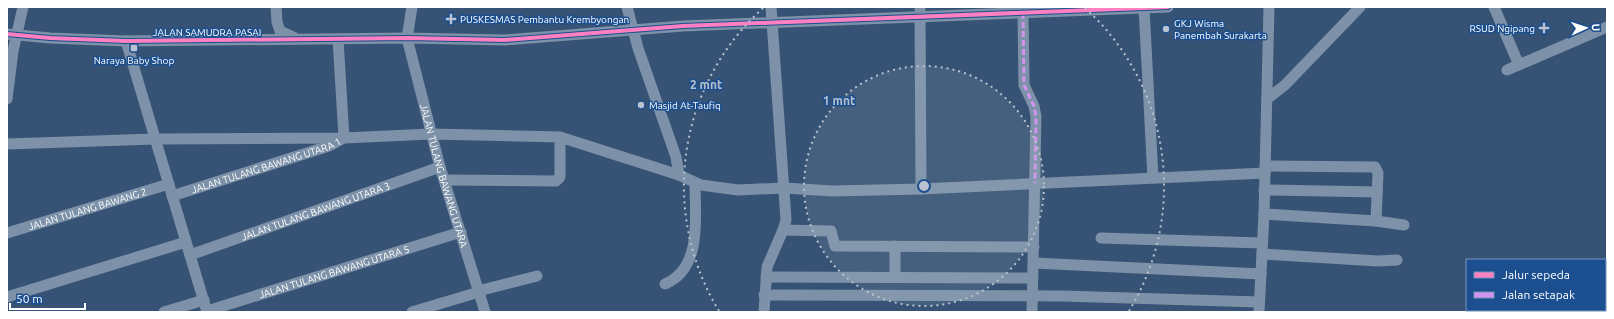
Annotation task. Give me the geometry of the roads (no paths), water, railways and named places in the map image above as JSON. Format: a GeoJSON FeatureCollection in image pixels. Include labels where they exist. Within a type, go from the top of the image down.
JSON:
{"type":"FeatureCollection","features":[{"type":"Feature","properties":{"kind":"street"},"geometry":{"type":"LineString","coordinates":[[7,99],[12,34],[23,7]]}},
{"type":"Feature","properties":{"kind":"street"},"geometry":{"type":"LineString","coordinates":[[276,7],[277,22],[280,31],[299,40]]}},
{"type":"Feature","properties":{"kind":"street"},"geometry":{"type":"LineString","coordinates":[[406,38],[412,7]]}},
{"type":"Feature","properties":{"kind":"street"},"geometry":{"type":"LineString","coordinates":[[627,7],[633,31],[676,157],[679,175]]}},
{"type":"Feature","properties":{"kind":"street"},"geometry":{"type":"LineString","coordinates":[[764,312],[766,277],[770,258],[784,230],[786,207],[771,7]]}},
{"type":"Feature","properties":{"kind":"street","name":"JALAN SAMUDRA PASAI"},"geometry":{"type":"LineString","coordinates":[[12,34],[50,38],[126,41],[406,38],[505,40],[683,26],[772,24],[920,12],[1023,13],[1168,7]]}},
{"type":"Feature","properties":{"kind":"street"},"geometry":{"type":"LineString","coordinates":[[764,295],[1032,297],[1259,307],[1264,214],[1269,7]]}},
{"type":"Feature","properties":{"kind":"street"},"geometry":{"type":"LineString","coordinates":[[1267,100],[1285,85],[1360,7]]}},
{"type":"Feature","properties":{"kind":"street"},"geometry":{"type":"LineString","coordinates":[[1494,7],[1519,65]]}},
{"type":"Feature","properties":{"kind":"street"},"geometry":{"type":"LineString","coordinates":[[1144,8],[1153,178]]}},
{"type":"Feature","properties":{"kind":"street"},"geometry":{"type":"LineString","coordinates":[[920,12],[921,189]]}},
{"type":"Feature","properties":{"kind":"street"},"geometry":{"type":"LineString","coordinates":[[1023,13],[1024,85],[1034,106],[1036,117],[1036,183],[1032,312]]}},
{"type":"Feature","properties":{"kind":"street"},"geometry":{"type":"LineString","coordinates":[[1507,70],[1607,27]]}},
{"type":"Feature","properties":{"kind":"street","name":"JALAN TULANG BAWANG UTARA"},"geometry":{"type":"LineString","coordinates":[[406,38],[440,167],[485,312]]}},
{"type":"Feature","properties":{"kind":"street"},"geometry":{"type":"LineString","coordinates":[[7,144],[155,139],[344,138],[338,39]]}},
{"type":"Feature","properties":{"kind":"street"},"geometry":{"type":"LineString","coordinates":[[126,41],[207,311]]}},
{"type":"Feature","properties":{"kind":"street","name":"JALAN TULANG BAWANG UTARA 1"},"geometry":{"type":"LineString","coordinates":[[172,196],[330,146],[344,138],[431,134],[560,137],[679,175],[695,183],[710,187],[738,190],[784,188],[833,190],[921,189],[1153,178],[1265,170],[1372,166],[1378,170],[1377,192]]}},
{"type":"Feature","properties":{"kind":"street"},"geometry":{"type":"LineString","coordinates":[[444,180],[556,181],[560,176],[560,137]]}},
{"type":"Feature","properties":{"kind":"street","name":"JALAN TULANG BAWANG UTARA 3"},"geometry":{"type":"LineString","coordinates":[[190,255],[440,167]]}},
{"type":"Feature","properties":{"kind":"street"},"geometry":{"type":"LineString","coordinates":[[665,284],[681,275],[690,257],[695,230],[695,183]]}},
{"type":"Feature","properties":{"kind":"street","name":"JALAN TULANG BAWANG 2"},"geometry":{"type":"LineString","coordinates":[[7,233],[169,184]]}},
{"type":"Feature","properties":{"kind":"street"},"geometry":{"type":"LineString","coordinates":[[1264,190],[1377,192],[1376,221]]}},
{"type":"Feature","properties":{"kind":"street"},"geometry":{"type":"LineString","coordinates":[[1264,214],[1376,221],[1404,225]]}},
{"type":"Feature","properties":{"kind":"street"},"geometry":{"type":"LineString","coordinates":[[784,230],[831,231],[835,246],[1034,247]]}},
{"type":"Feature","properties":{"kind":"street","name":"JALAN TULANG BAWANG UTARA 5"},"geometry":{"type":"LineString","coordinates":[[207,311],[461,232]]}},
{"type":"Feature","properties":{"kind":"street"},"geometry":{"type":"LineString","coordinates":[[1101,238],[1262,243]]}},
{"type":"Feature","properties":{"kind":"street"},"geometry":{"type":"LineString","coordinates":[[7,297],[186,242]]}},
{"type":"Feature","properties":{"kind":"street"},"geometry":{"type":"LineString","coordinates":[[895,246],[895,277]]}},
{"type":"Feature","properties":{"kind":"street"},"geometry":{"type":"LineString","coordinates":[[1262,254],[1378,261],[1397,260]]}},
{"type":"Feature","properties":{"kind":"street"},"geometry":{"type":"LineString","coordinates":[[1034,263],[1261,274]]}},
{"type":"Feature","properties":{"kind":"street"},"geometry":{"type":"LineString","coordinates":[[412,312],[479,291],[537,276]]}},
{"type":"Feature","properties":{"kind":"street"},"geometry":{"type":"LineString","coordinates":[[766,277],[1033,278]]}},
{"type":"Feature","properties":{"kind":"street"},"geometry":{"type":"LineString","coordinates":[[164,312],[204,300]]}},
{"type":"Feature","properties":{"kind":"place","name":"PUSKESMAS Pembantu Krembyongan"},"geometry":{"type":"Point","coordinates":[451,19]}},
{"type":"Feature","properties":{"kind":"place","name":"RSUD Ngipang"},"geometry":{"type":"Point","coordinates":[1544,28]}},
{"type":"Feature","properties":{"kind":"place","name":"GKJ Wisma Panembah Surakarta"},"geometry":{"type":"Point","coordinates":[1166,29]}},
{"type":"Feature","properties":{"kind":"place","name":"Naraya Baby Shop"},"geometry":{"type":"Point","coordinates":[134,48]}},
{"type":"Feature","properties":{"kind":"place","name":"Masjid At-Taufiq"},"geometry":{"type":"Point","coordinates":[641,105]}}]}
